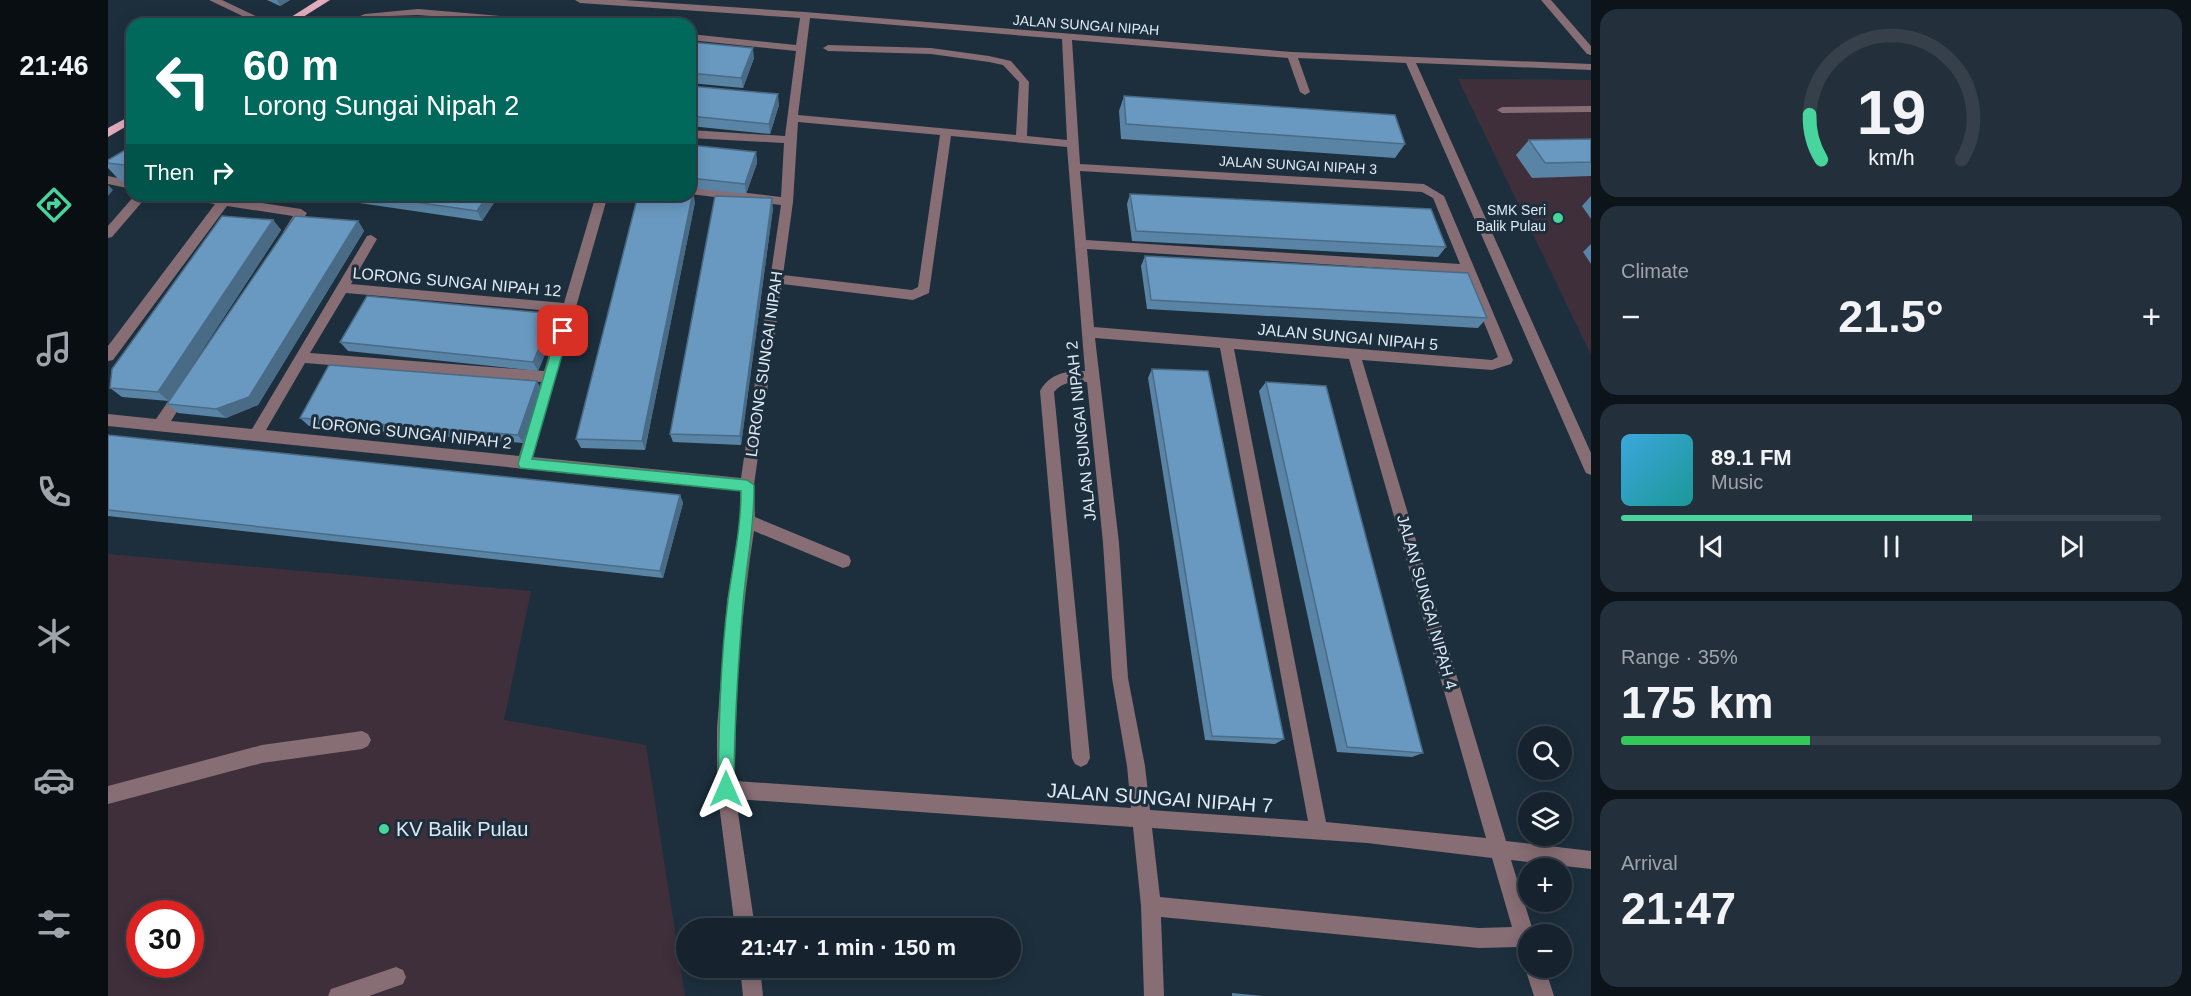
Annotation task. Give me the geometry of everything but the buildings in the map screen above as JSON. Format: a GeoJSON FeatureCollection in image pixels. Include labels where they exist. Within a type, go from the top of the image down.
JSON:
{"type":"FeatureCollection","features":[{"type":"Feature","properties":{"kind":"main road"},"geometry":{"type":"LineString","coordinates":[[295,18],[324,0]]}},
{"type":"Feature","properties":{"kind":"main road"},"geometry":{"type":"LineString","coordinates":[[108,133],[126,122]]}},
{"type":"Feature","properties":{"kind":"street"},"geometry":{"type":"LineString","coordinates":[[214,0],[254,18]]}},
{"type":"Feature","properties":{"kind":"street","name":"JALAN SUNGAI NIPAH"},"geometry":{"type":"LineString","coordinates":[[580,0],[805,15],[933,39],[1067,36],[1292,55],[1591,67]]}},
{"type":"Feature","properties":{"kind":"street"},"geometry":{"type":"LineString","coordinates":[[1546,0],[1591,52]]}},
{"type":"Feature","properties":{"kind":"street"},"geometry":{"type":"LineString","coordinates":[[365,18],[377,14],[422,12],[490,18]]}},
{"type":"Feature","properties":{"kind":"street","name":"LORONG SUNGAI NIPAH"},"geometry":{"type":"LineString","coordinates":[[744,918],[726,789],[726,728],[735,602],[748,521],[747,485],[787,202],[790,140],[805,15]]}},
{"type":"Feature","properties":{"kind":"street","name":"JALAN SUNGAI NIPAH 2"},"geometry":{"type":"LineString","coordinates":[[1067,36],[1080,244],[1111,543],[1120,678],[1142,820],[1151,906],[1154,996]]}},
{"type":"Feature","properties":{"kind":"street"},"geometry":{"type":"LineString","coordinates":[[696,38],[802,50]]}},
{"type":"Feature","properties":{"kind":"street"},"geometry":{"type":"LineString","coordinates":[[828,48],[933,39],[1015,69],[1024,82],[1021,139]]}},
{"type":"Feature","properties":{"kind":"street"},"geometry":{"type":"LineString","coordinates":[[1292,55],[1305,92]]}},
{"type":"Feature","properties":{"kind":"street"},"geometry":{"type":"LineString","coordinates":[[1410,61],[1591,469]]}},
{"type":"Feature","properties":{"kind":"street"},"geometry":{"type":"LineString","coordinates":[[1502,110],[1591,109]]}},
{"type":"Feature","properties":{"kind":"street"},"geometry":{"type":"LineString","coordinates":[[794,118],[1073,144]]}},
{"type":"Feature","properties":{"kind":"street"},"geometry":{"type":"LineString","coordinates":[[776,279],[913,295],[924,290],[946,132]]}},
{"type":"Feature","properties":{"kind":"street"},"geometry":{"type":"LineString","coordinates":[[696,134],[790,140]]}},
{"type":"Feature","properties":{"kind":"street","name":"JALAN SUNGAI NIPAH 3"},"geometry":{"type":"LineString","coordinates":[[1074,167],[1424,188],[1438,196],[1469,269]]}},
{"type":"Feature","properties":{"kind":"street"},"geometry":{"type":"LineString","coordinates":[[108,180],[126,184]]}},
{"type":"Feature","properties":{"kind":"street"},"geometry":{"type":"LineString","coordinates":[[696,191],[787,202]]}},
{"type":"Feature","properties":{"kind":"street"},"geometry":{"type":"LineString","coordinates":[[108,234],[137,201]]}},
{"type":"Feature","properties":{"kind":"street"},"geometry":{"type":"LineString","coordinates":[[217,201],[301,213],[282,242]]}},
{"type":"Feature","properties":{"kind":"street"},"geometry":{"type":"LineString","coordinates":[[260,207],[265,201]]}},
{"type":"Feature","properties":{"kind":"street"},"geometry":{"type":"LineString","coordinates":[[524,464],[600,201]]}},
{"type":"Feature","properties":{"kind":"street"},"geometry":{"type":"LineString","coordinates":[[108,356],[223,202]]}},
{"type":"Feature","properties":{"kind":"street"},"geometry":{"type":"LineString","coordinates":[[256,434],[371,239]]}},
{"type":"Feature","properties":{"kind":"street"},"geometry":{"type":"LineString","coordinates":[[1080,244],[1469,269]]}},
{"type":"Feature","properties":{"kind":"street","name":"JALAN SUNGAI NIPAH 5"},"geometry":{"type":"LineString","coordinates":[[1088,332],[1492,365],[1502,363],[1506,360],[1469,269]]}},
{"type":"Feature","properties":{"kind":"street","name":"LORONG SUNGAI NIPAH 12"},"geometry":{"type":"LineString","coordinates":[[342,288],[569,308]]}},
{"type":"Feature","properties":{"kind":"street"},"geometry":{"type":"LineString","coordinates":[[1226,343],[1319,832]]}},
{"type":"Feature","properties":{"kind":"street","name":"JALAN SUNGAI NIPAH 4"},"geometry":{"type":"LineString","coordinates":[[1354,354],[1521,924]]}},
{"type":"Feature","properties":{"kind":"street"},"geometry":{"type":"LineString","coordinates":[[302,358],[550,377]]}},
{"type":"Feature","properties":{"kind":"street"},"geometry":{"type":"LineString","coordinates":[[160,425],[192,377]]}},
{"type":"Feature","properties":{"kind":"street"},"geometry":{"type":"LineString","coordinates":[[1081,758],[1063,564],[1061,513],[1047,391],[1050,384],[1062,378],[1093,377]]}},
{"type":"Feature","properties":{"kind":"street","name":"LORONG SUNGAI NIPAH 2"},"geometry":{"type":"LineString","coordinates":[[108,420],[747,485]]}},
{"type":"Feature","properties":{"kind":"street"},"geometry":{"type":"LineString","coordinates":[[748,521],[843,561]]}},
{"type":"Feature","properties":{"kind":"street"},"geometry":{"type":"LineString","coordinates":[[108,795],[262,754],[362,740]]}},
{"type":"Feature","properties":{"kind":"street","name":"JALAN SUNGAI NIPAH 7"},"geometry":{"type":"LineString","coordinates":[[726,789],[1367,834],[1591,860]]}},
{"type":"Feature","properties":{"kind":"street"},"geometry":{"type":"LineString","coordinates":[[1151,906],[1518,942]]}},
{"type":"Feature","properties":{"kind":"street"},"geometry":{"type":"LineString","coordinates":[[338,996],[396,976]]}},
{"type":"Feature","properties":{"kind":"street"},"geometry":{"type":"LineString","coordinates":[[751,978],[753,996]]}},
{"type":"Feature","properties":{"kind":"street"},"geometry":{"type":"LineString","coordinates":[[1538,978],[1544,996]]}},
{"type":"Feature","properties":{"kind":"shaded area","name":"SMK Seri Balik Pulau"},"geometry":{"type":"Polygon","coordinates":[[[1458,79],[1591,80],[1591,355],[1458,79]]]}},
{"type":"Feature","properties":{"kind":"shaded area","name":"KV Balik Pulau"},"geometry":{"type":"Polygon","coordinates":[[[108,554],[531,591],[504,720],[646,745],[676,938],[676,978],[682,978],[685,996],[108,996],[108,554]]]}},
{"type":"Feature","properties":{"kind":"place","name":"SMK Seri Balik Pulau"},"geometry":{"type":"Point","coordinates":[1558,218]}},
{"type":"Feature","properties":{"kind":"place","name":"KV Balik Pulau"},"geometry":{"type":"Point","coordinates":[384,829]}},
{"type":"Feature","properties":{"kind":"route"},"geometry":{"type":"LineString","coordinates":[[563,331],[524,464],[747,485],[748,521],[735,602],[726,728],[726,789]]}}]}
